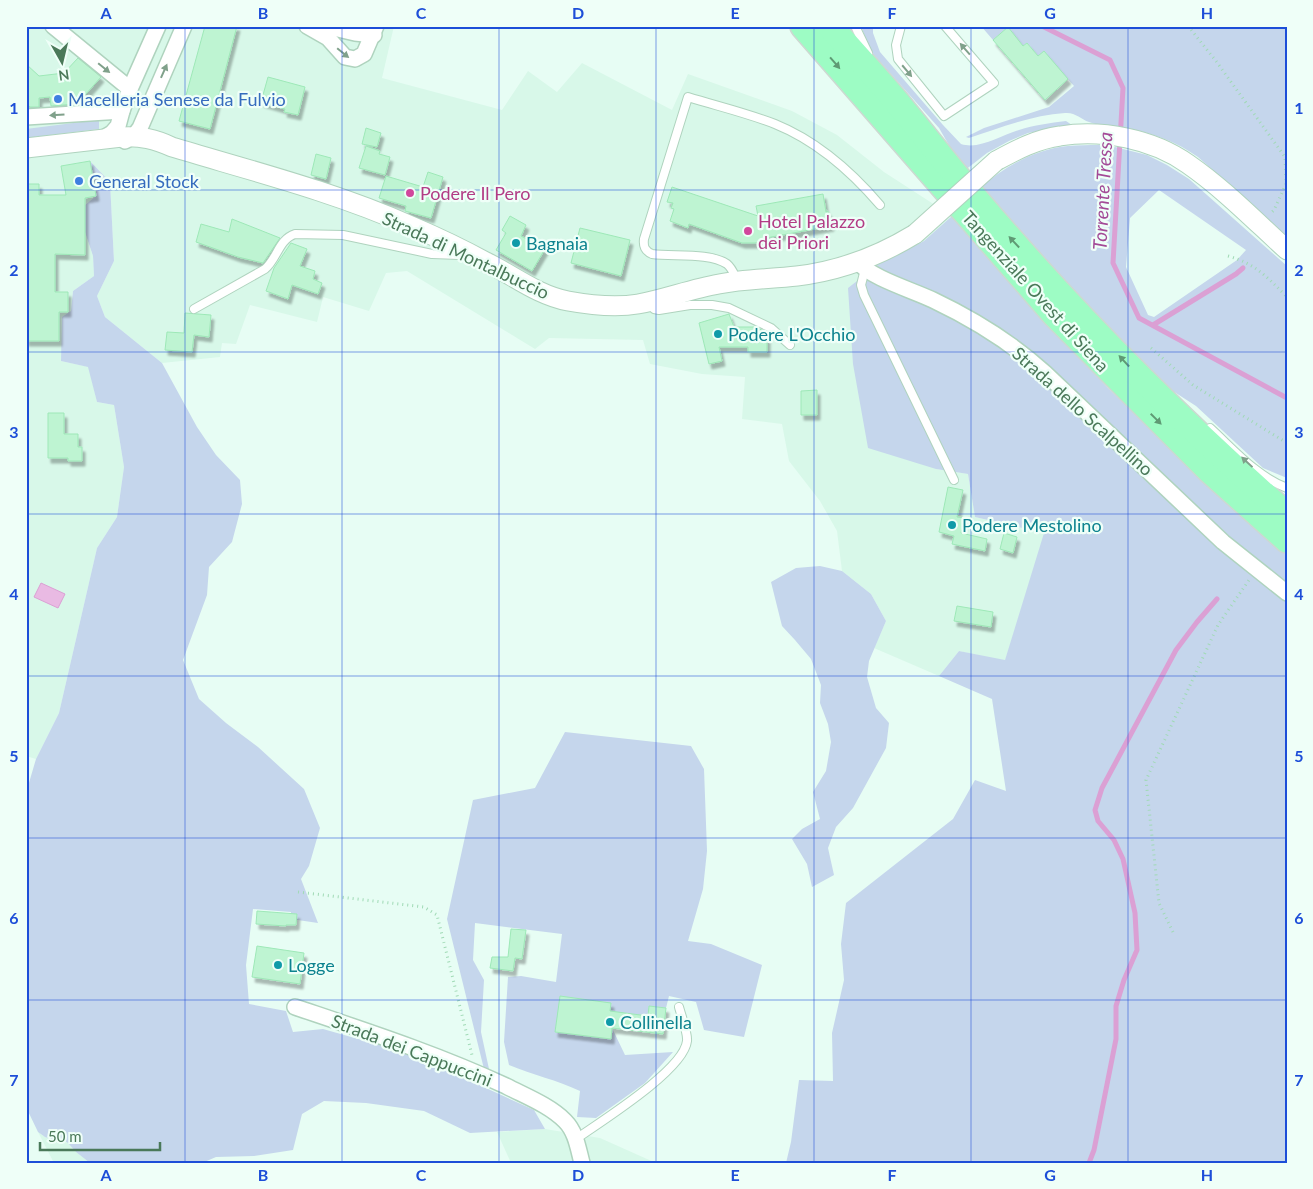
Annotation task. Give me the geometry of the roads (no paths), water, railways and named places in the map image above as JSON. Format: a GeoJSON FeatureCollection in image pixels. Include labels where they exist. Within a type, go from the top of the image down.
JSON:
{"type":"FeatureCollection","features":[{"type":"Feature","properties":{"kind":"highway","name":"Tangenziale Ovest di Siena"},"geometry":{"type":"LineString","coordinates":[[803,26],[1054,315],[1202,464],[1287,540]]}},
{"type":"Feature","properties":{"kind":"highway","name":"Tangenziale Ovest di Siena"},"geometry":{"type":"LineString","coordinates":[[830,26],[903,110],[998,226],[1143,381],[1220,456],[1287,515]]}},
{"type":"Feature","properties":{"kind":"street"},"geometry":{"type":"LineString","coordinates":[[53,26],[130,89]]}},
{"type":"Feature","properties":{"kind":"street"},"geometry":{"type":"LineString","coordinates":[[101,139],[112,133],[118,126],[130,89],[158,26]]}},
{"type":"Feature","properties":{"kind":"street"},"geometry":{"type":"LineString","coordinates":[[28,156],[115,144],[134,136],[140,128],[184,26]]}},
{"type":"Feature","properties":{"kind":"street"},"geometry":{"type":"LineString","coordinates":[[307,26],[328,38],[342,54],[352,59],[359,58],[364,54],[375,31]]}},
{"type":"Feature","properties":{"kind":"street"},"geometry":{"type":"LineString","coordinates":[[325,26],[355,33],[375,31]]}},
{"type":"Feature","properties":{"kind":"street"},"geometry":{"type":"LineString","coordinates":[[26,117],[122,111]]}},
{"type":"Feature","properties":{"kind":"street"},"geometry":{"type":"LineString","coordinates":[[145,116],[146,128],[164,143]]}},
{"type":"Feature","properties":{"kind":"street","name":"Strada di Montalbuccio"},"geometry":{"type":"LineString","coordinates":[[28,156],[101,139],[134,136],[164,143],[343,200],[411,226],[472,255],[534,289],[558,298],[601,305],[647,302],[696,288],[737,281],[799,276],[861,266],[915,234],[996,161],[1015,150],[1060,136],[1100,135],[1124,138],[1151,146],[1188,163],[1287,250]]}},
{"type":"Feature","properties":{"kind":"street","name":"Strada di Montalbuccio"},"geometry":{"type":"LineString","coordinates":[[28,156],[164,143]]}},
{"type":"Feature","properties":{"kind":"street","name":"Strada dello Scalpellino"},"geometry":{"type":"LineString","coordinates":[[861,266],[960,313],[1020,351],[1046,373],[1223,542],[1287,593]]}},
{"type":"Feature","properties":{"kind":"street","name":"Strada dei Cappuccini"},"geometry":{"type":"LineString","coordinates":[[294,1007],[418,1049],[476,1072],[548,1108],[566,1121],[576,1139],[582,1163]]}},
{"type":"Feature","properties":{"kind":"lane"},"geometry":{"type":"LineString","coordinates":[[855,26],[862,43],[903,110]]}},
{"type":"Feature","properties":{"kind":"lane"},"geometry":{"type":"LineString","coordinates":[[901,26],[896,44],[898,59],[944,116],[994,82],[946,26]]}},
{"type":"Feature","properties":{"kind":"lane"},"geometry":{"type":"LineString","coordinates":[[737,281],[728,264],[721,261],[652,254],[644,246],[644,239],[688,97],[773,123],[802,138],[840,164],[880,205]]}},
{"type":"Feature","properties":{"kind":"lane"},"geometry":{"type":"LineString","coordinates":[[194,309],[265,269],[274,260],[288,236],[296,234],[343,235],[432,254],[472,255]]}},
{"type":"Feature","properties":{"kind":"lane"},"geometry":{"type":"LineString","coordinates":[[861,266],[861,285],[864,296],[954,480]]}},
{"type":"Feature","properties":{"kind":"lane"},"geometry":{"type":"LineString","coordinates":[[647,302],[654,309],[659,310],[690,305],[712,305],[729,308],[771,328],[790,345]]}},
{"type":"Feature","properties":{"kind":"lane"},"geometry":{"type":"LineString","coordinates":[[1143,381],[1172,398]]}},
{"type":"Feature","properties":{"kind":"lane"},"geometry":{"type":"LineString","coordinates":[[1202,420],[1260,474],[1272,482],[1287,488]]}},
{"type":"Feature","properties":{"kind":"lane"},"geometry":{"type":"LineString","coordinates":[[576,1139],[644,1092],[680,1057],[687,1041],[679,1007]]}},
{"type":"Feature","properties":{"kind":"waterway","name":"Torrente Tressa"},"geometry":{"type":"LineString","coordinates":[[1042,26],[1110,60],[1123,88],[1113,263],[1139,318],[1287,398]]}},
{"type":"Feature","properties":{"kind":"waterway"},"geometry":{"type":"LineString","coordinates":[[1153,325],[1243,268]]}},
{"type":"Feature","properties":{"kind":"waterway"},"geometry":{"type":"LineString","coordinates":[[1089,1163],[1094,1150],[1116,1039],[1116,1006],[1124,980],[1137,950],[1135,913],[1123,859],[1114,840],[1098,821],[1095,810],[1102,788],[1176,650],[1217,599]]}},
{"type":"Feature","properties":{"kind":"place","name":"Macelleria Senese da Fulvio"},"geometry":{"type":"Point","coordinates":[58,99]}},
{"type":"Feature","properties":{"kind":"place","name":"General Stock"},"geometry":{"type":"Point","coordinates":[79,181]}},
{"type":"Feature","properties":{"kind":"place","name":"Podere Il Pero"},"geometry":{"type":"Point","coordinates":[410,193]}},
{"type":"Feature","properties":{"kind":"place","name":"Hotel Palazzo dei Priori"},"geometry":{"type":"Point","coordinates":[748,231]}},
{"type":"Feature","properties":{"kind":"place","name":"Bagnaia"},"geometry":{"type":"Point","coordinates":[516,243]}},
{"type":"Feature","properties":{"kind":"place","name":"Podere L'Occhio"},"geometry":{"type":"Point","coordinates":[718,334]}},
{"type":"Feature","properties":{"kind":"place","name":"Podere Mestolino"},"geometry":{"type":"Point","coordinates":[952,525]}},
{"type":"Feature","properties":{"kind":"place","name":"Logge"},"geometry":{"type":"Point","coordinates":[278,965]}},
{"type":"Feature","properties":{"kind":"place","name":"Collinella"},"geometry":{"type":"Point","coordinates":[610,1022]}}]}
